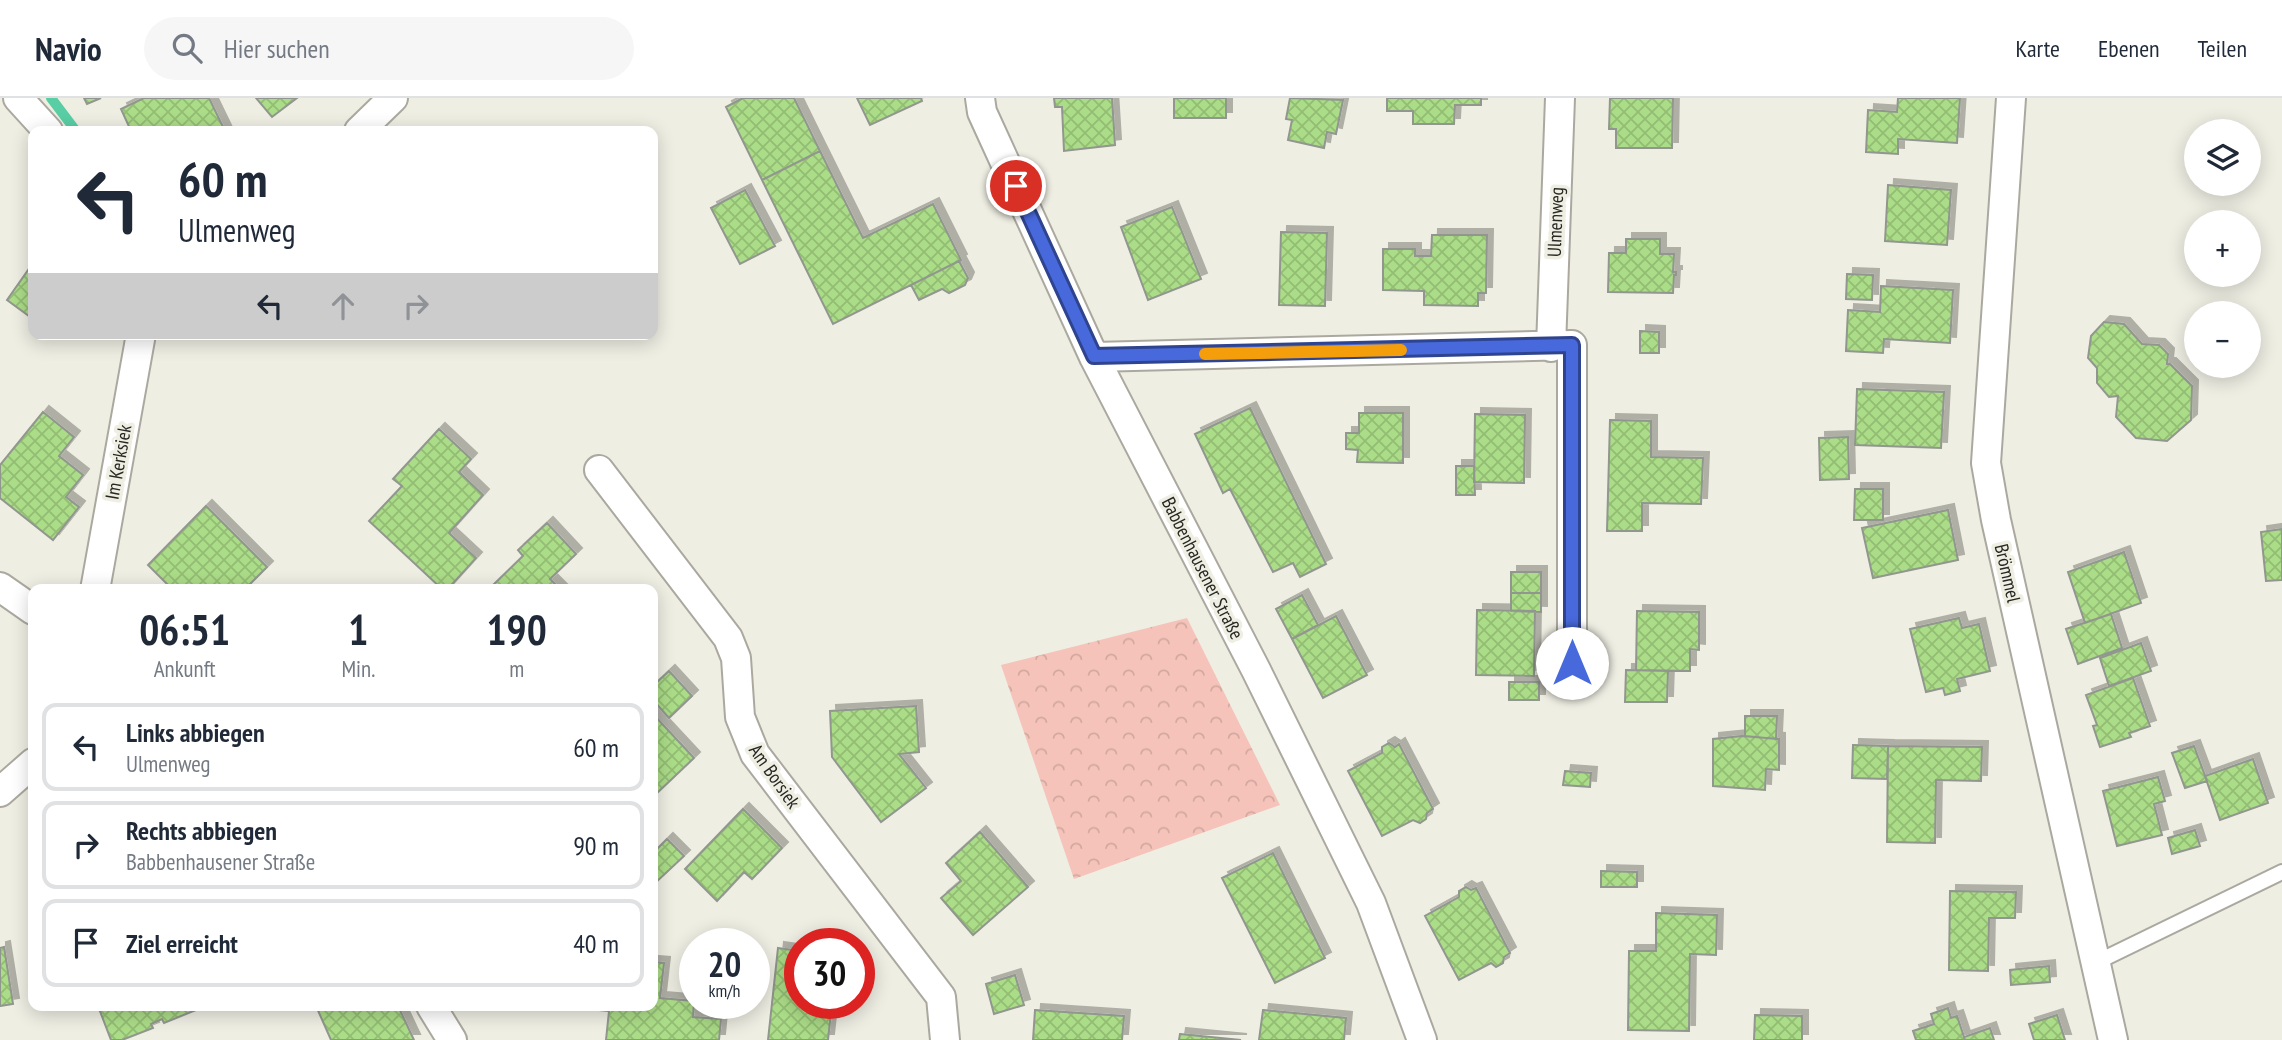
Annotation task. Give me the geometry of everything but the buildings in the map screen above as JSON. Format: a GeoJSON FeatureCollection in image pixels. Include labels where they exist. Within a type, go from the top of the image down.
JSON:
{"type":"FeatureCollection","features":[{"type":"Feature","properties":{"kind":"street"},"geometry":{"type":"LineString","coordinates":[[18,98],[43,126]]}},
{"type":"Feature","properties":{"kind":"street"},"geometry":{"type":"LineString","coordinates":[[364,126],[393,98]]}},
{"type":"Feature","properties":{"kind":"street","name":"Babbenhausener Straße"},"geometry":{"type":"LineString","coordinates":[[980,98],[982,112],[1094,356],[1256,670],[1371,903],[1422,1040]]}},
{"type":"Feature","properties":{"kind":"street","name":"Ulmenweg"},"geometry":{"type":"LineString","coordinates":[[1551,347],[1560,98]]}},
{"type":"Feature","properties":{"kind":"street","name":"Brömmel"},"geometry":{"type":"LineString","coordinates":[[2011,98],[1986,463],[1996,520],[2113,1040]]}},
{"type":"Feature","properties":{"kind":"street","name":"Im Kerksiek"},"geometry":{"type":"LineString","coordinates":[[96,584],[140,340]]}},
{"type":"Feature","properties":{"kind":"street"},"geometry":{"type":"LineString","coordinates":[[1094,356],[1572,345],[1572,663]]}},
{"type":"Feature","properties":{"kind":"street","name":"Am Borsiek"},"geometry":{"type":"LineString","coordinates":[[599,470],[728,638],[736,658],[740,718],[755,754],[941,997],[945,1040]]}},
{"type":"Feature","properties":{"kind":"street"},"geometry":{"type":"LineString","coordinates":[[0,587],[28,607]]}},
{"type":"Feature","properties":{"kind":"street"},"geometry":{"type":"LineString","coordinates":[[0,792],[28,767]]}},
{"type":"Feature","properties":{"kind":"street"},"geometry":{"type":"LineString","coordinates":[[434,1011],[452,1040]]}},
{"type":"Feature","properties":{"kind":"lane"},"geometry":{"type":"LineString","coordinates":[[2095,963],[2282,872]]}},
{"type":"Feature","properties":{"kind":"green space"},"geometry":{"type":"Polygon","coordinates":[[[1187,618],[1280,805],[1074,879],[1001,665],[1187,618]]]}},
{"type":"Feature","properties":{"kind":"waterway"},"geometry":{"type":"LineString","coordinates":[[51,98],[72,126]]}},
{"type":"Feature","properties":{"kind":"slow traffic"},"geometry":{"type":"LineString","coordinates":[[1205,354],[1401,350]]}},
{"type":"Feature","properties":{"kind":"route"},"geometry":{"type":"LineString","coordinates":[[1016,186],[1094,356],[1572,345],[1572,663]]}}]}
